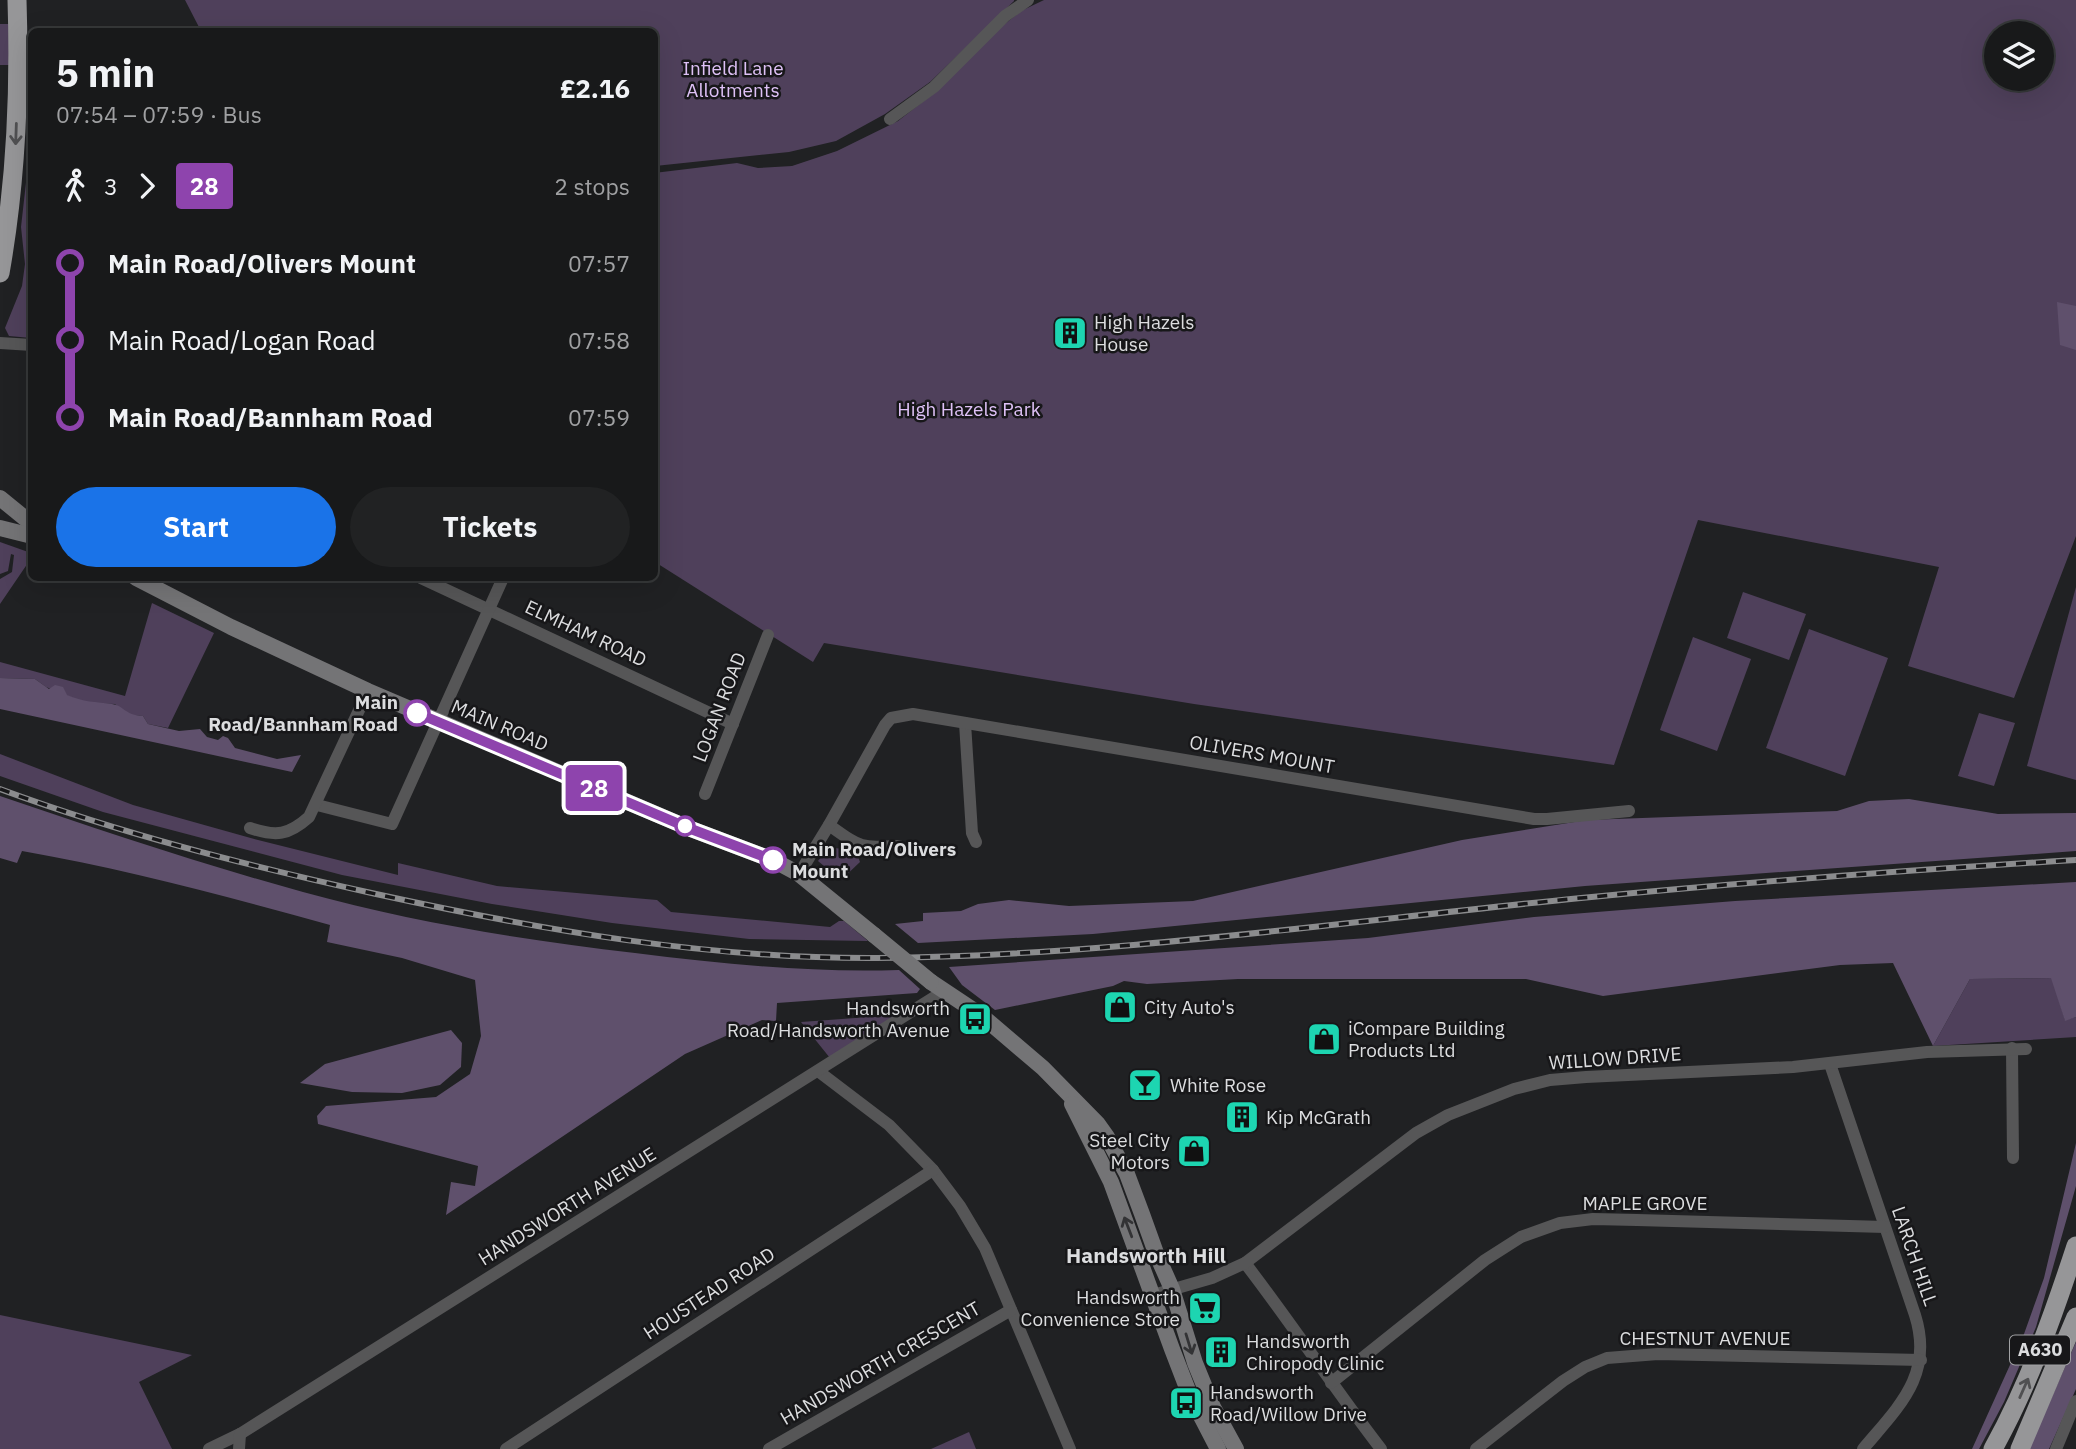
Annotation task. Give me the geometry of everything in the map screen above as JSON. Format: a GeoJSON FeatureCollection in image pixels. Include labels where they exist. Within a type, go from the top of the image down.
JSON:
{"type":"FeatureCollection","features":[{"type":"Feature","properties":{"kind":"highway"},"geometry":{"type":"LineString","coordinates":[[0,274],[11,213],[16,147],[17,9],[5,0]]}},
{"type":"Feature","properties":{"kind":"highway","name":"A630"},"geometry":{"type":"LineString","coordinates":[[1993,1449],[2037,1358],[2076,1246]]}},
{"type":"Feature","properties":{"kind":"highway","name":"A630"},"geometry":{"type":"LineString","coordinates":[[2020,1449],[2076,1317]]}},
{"type":"Feature","properties":{"kind":"main road"},"geometry":{"type":"LineString","coordinates":[[0,498],[28,521]]}},
{"type":"Feature","properties":{"kind":"main road"},"geometry":{"type":"LineString","coordinates":[[0,528],[28,535]]}},
{"type":"Feature","properties":{"kind":"main road","name":"MAIN ROAD"},"geometry":{"type":"LineString","coordinates":[[142,581],[231,627],[439,723],[691,829],[764,856],[799,874],[937,987],[1003,1033],[1043,1068],[1068,1096]]}},
{"type":"Feature","properties":{"kind":"main road"},"geometry":{"type":"LineString","coordinates":[[1068,1096],[1097,1123],[1126,1174],[1172,1289],[1195,1363],[1213,1407],[1236,1449]]}},
{"type":"Feature","properties":{"kind":"main road"},"geometry":{"type":"LineString","coordinates":[[1068,1096],[1111,1182],[1189,1393],[1218,1449]]}},
{"type":"Feature","properties":{"kind":"street"},"geometry":{"type":"LineString","coordinates":[[890,119],[934,86],[1005,16],[1028,0]]}},
{"type":"Feature","properties":{"kind":"street"},"geometry":{"type":"LineString","coordinates":[[0,343],[28,345]]}},
{"type":"Feature","properties":{"kind":"street","name":"ELMHAM ROAD"},"geometry":{"type":"LineString","coordinates":[[428,581],[733,724]]}},
{"type":"Feature","properties":{"kind":"street"},"geometry":{"type":"LineString","coordinates":[[317,805],[392,824],[502,581]]}},
{"type":"Feature","properties":{"kind":"street","name":"LOGAN ROAD"},"geometry":{"type":"LineString","coordinates":[[705,794],[768,635]]}},
{"type":"Feature","properties":{"kind":"street"},"geometry":{"type":"LineString","coordinates":[[250,828],[265,834],[282,834],[296,829],[309,817],[317,805],[368,691]]}},
{"type":"Feature","properties":{"kind":"street","name":"OLIVERS MOUNT"},"geometry":{"type":"LineString","coordinates":[[829,825],[885,724],[891,718],[913,714],[1534,818],[1629,811]]}},
{"type":"Feature","properties":{"kind":"street"},"geometry":{"type":"LineString","coordinates":[[965,723],[971,834],[976,842]]}},
{"type":"Feature","properties":{"kind":"street"},"geometry":{"type":"LineString","coordinates":[[799,874],[829,825],[865,848],[899,846]]}},
{"type":"Feature","properties":{"kind":"street","name":"HANDSWORTH AVENUE"},"geometry":{"type":"LineString","coordinates":[[209,1449],[240,1434],[818,1071],[937,987]]}},
{"type":"Feature","properties":{"kind":"street"},"geometry":{"type":"LineString","coordinates":[[2012,1048],[2013,1158]]}},
{"type":"Feature","properties":{"kind":"street","name":"WILLOW DRIVE"},"geometry":{"type":"LineString","coordinates":[[1153,1295],[1212,1278],[1245,1264],[1416,1133],[1448,1115],[1514,1089],[1550,1080],[1586,1077],[1830,1065],[1885,1056],[2026,1049]]}},
{"type":"Feature","properties":{"kind":"street","name":"LARCH HILL"},"geometry":{"type":"LineString","coordinates":[[1830,1065],[1919,1329],[1920,1360],[1915,1379],[1905,1400],[1863,1449]]}},
{"type":"Feature","properties":{"kind":"street"},"geometry":{"type":"LineString","coordinates":[[818,1071],[889,1125],[933,1170],[960,1206],[985,1248],[1070,1449]]}},
{"type":"Feature","properties":{"kind":"street","name":"HOUSTEAD ROAD"},"geometry":{"type":"LineString","coordinates":[[506,1449],[933,1170]]}},
{"type":"Feature","properties":{"kind":"street","name":"MAPLE GROVE"},"geometry":{"type":"LineString","coordinates":[[1331,1383],[1485,1260],[1521,1237],[1560,1223],[1593,1219],[1885,1227]]}},
{"type":"Feature","properties":{"kind":"street"},"geometry":{"type":"LineString","coordinates":[[1245,1264],[1381,1449]]}},
{"type":"Feature","properties":{"kind":"street","name":"HANDSWORTH CRESCENT"},"geometry":{"type":"LineString","coordinates":[[769,1449],[1011,1310]]}},
{"type":"Feature","properties":{"kind":"street","name":"CHESTNUT AVENUE"},"geometry":{"type":"LineString","coordinates":[[1476,1449],[1563,1381],[1585,1367],[1606,1359],[1658,1354],[1920,1360]]}},
{"type":"Feature","properties":{"kind":"street"},"geometry":{"type":"LineString","coordinates":[[2056,1449],[2076,1401]]}},
{"type":"Feature","properties":{"kind":"street"},"geometry":{"type":"LineString","coordinates":[[239,1449],[240,1434]]}},
{"type":"Feature","properties":{"kind":"green space","name":"Infield Lane Allotments"},"geometry":{"type":"Polygon","coordinates":[[[185,0],[1014,0],[930,82],[885,114],[836,141],[789,152],[658,166],[658,28],[199,28],[185,0]]]}},
{"type":"Feature","properties":{"kind":"green space","name":"High Hazels Park"},"geometry":{"type":"Polygon","coordinates":[[[1044,0],[2076,0],[2076,536],[2014,698],[1908,666],[1939,567],[1698,520],[1614,765],[1194,704],[824,643],[813,662],[658,564],[658,173],[737,163],[758,168],[792,166],[837,151],[898,121],[934,93],[987,38],[1021,11],[1044,0]]]}},
{"type":"Feature","properties":{"kind":"green space"},"geometry":{"type":"Polygon","coordinates":[[[0,24],[10,24],[11,65],[0,65],[0,24]]]}},
{"type":"Feature","properties":{"kind":"green space"},"geometry":{"type":"Polygon","coordinates":[[[28,165],[28,338],[9,336],[5,328],[22,286],[25,264],[21,227],[28,165]]]}},
{"type":"Feature","properties":{"kind":"green space"},"geometry":{"type":"Polygon","coordinates":[[[0,542],[28,552],[28,563],[0,604],[0,579],[12,572],[14,555],[11,554],[8,571],[0,574],[0,542]]]}},
{"type":"Feature","properties":{"kind":"green space"},"geometry":{"type":"Polygon","coordinates":[[[2076,587],[2076,780],[2027,766],[2076,587]]]}},
{"type":"Feature","properties":{"kind":"green space"},"geometry":{"type":"Polygon","coordinates":[[[1743,592],[1806,614],[1789,660],[1727,638],[1743,592]]]}},
{"type":"Feature","properties":{"kind":"green space"},"geometry":{"type":"Polygon","coordinates":[[[152,603],[214,633],[168,728],[148,724],[143,716],[127,715],[115,704],[85,703],[46,687],[35,679],[0,678],[0,662],[125,696],[152,603]]]}},
{"type":"Feature","properties":{"kind":"green space"},"geometry":{"type":"Polygon","coordinates":[[[1809,629],[1888,658],[1845,776],[1766,748],[1809,629]]]}},
{"type":"Feature","properties":{"kind":"green space"},"geometry":{"type":"Polygon","coordinates":[[[1693,637],[1751,659],[1717,751],[1660,730],[1693,637]]]}},
{"type":"Feature","properties":{"kind":"green space"},"geometry":{"type":"Polygon","coordinates":[[[1979,713],[2015,723],[1994,786],[1958,776],[1979,713]]]}},
{"type":"Feature","properties":{"kind":"green space"},"geometry":{"type":"Polygon","coordinates":[[[0,754],[133,805],[398,875],[398,863],[497,886],[657,900],[671,912],[830,927],[844,921],[868,941],[749,939],[612,923],[492,904],[342,875],[103,812],[0,776],[0,754]]]}},
{"type":"Feature","properties":{"kind":"green space"},"geometry":{"type":"Polygon","coordinates":[[[828,848],[855,849],[860,862],[841,880],[818,861],[828,848]]]}},
{"type":"Feature","properties":{"kind":"green space"},"geometry":{"type":"Polygon","coordinates":[[[2052,978],[2065,1020],[2076,1017],[2076,1037],[1933,1046],[1970,979],[2052,978]]]}},
{"type":"Feature","properties":{"kind":"green space"},"geometry":{"type":"Polygon","coordinates":[[[893,1005],[906,1017],[830,1058],[801,1022],[869,1017],[893,1005]]]}},
{"type":"Feature","properties":{"kind":"green space"},"geometry":{"type":"Polygon","coordinates":[[[0,1315],[192,1355],[139,1382],[172,1449],[0,1449],[0,1315]]]}},
{"type":"Feature","properties":{"kind":"green space"},"geometry":{"type":"Polygon","coordinates":[[[969,1432],[976,1449],[931,1449],[969,1432]]]}},
{"type":"Feature","properties":{"kind":"shaded area"},"geometry":{"type":"Polygon","coordinates":[[[2057,302],[2076,306],[2076,350],[2060,345],[2057,302]]]}},
{"type":"Feature","properties":{"kind":"shaded area"},"geometry":{"type":"Polygon","coordinates":[[[0,678],[35,679],[49,689],[55,685],[63,687],[67,695],[116,705],[132,714],[143,716],[148,724],[179,731],[200,729],[207,737],[218,740],[223,736],[228,738],[235,748],[277,759],[301,755],[292,772],[0,709],[0,678]]]}},
{"type":"Feature","properties":{"kind":"shaded area"},"geometry":{"type":"Polygon","coordinates":[[[0,796],[265,881],[344,903],[426,921],[551,942],[701,961],[800,969],[899,970],[920,989],[917,993],[777,1003],[776,1021],[762,1020],[685,1054],[446,1215],[451,1182],[475,1186],[478,1166],[318,1124],[317,1116],[326,1106],[436,1097],[470,1074],[481,1036],[475,980],[402,958],[327,942],[330,925],[215,894],[100,866],[22,851],[17,863],[0,858],[0,796]]]}},
{"type":"Feature","properties":{"kind":"shaded area"},"geometry":{"type":"Polygon","coordinates":[[[1909,799],[1998,814],[2076,813],[2076,851],[1585,886],[1093,934],[918,943],[895,924],[923,921],[923,913],[961,911],[978,904],[1009,900],[1069,906],[1193,901],[1462,840],[1587,820],[1837,811],[1869,801],[1909,799]]]}},
{"type":"Feature","properties":{"kind":"shaded area"},"geometry":{"type":"Polygon","coordinates":[[[2076,882],[2076,1017],[2065,1021],[2051,978],[1970,979],[1933,1046],[1893,963],[1840,965],[1603,996],[1526,979],[1238,979],[1147,984],[1124,981],[1113,986],[995,1010],[962,985],[949,967],[1368,938],[1534,917],[1735,901],[2076,882]]]}},
{"type":"Feature","properties":{"kind":"shaded area"},"geometry":{"type":"Polygon","coordinates":[[[451,1030],[462,1043],[461,1067],[440,1085],[402,1093],[352,1092],[300,1083],[325,1064],[451,1030]]]}},
{"type":"Feature","properties":{"kind":"shaded area"},"geometry":{"type":"Polygon","coordinates":[[[2076,1143],[2076,1186],[2036,1327],[2004,1402],[1979,1449],[1972,1449],[2024,1334],[2044,1278],[2076,1143]]]}},
{"type":"Feature","properties":{"kind":"shaded area"},"geometry":{"type":"Polygon","coordinates":[[[2076,1342],[2076,1389],[2049,1449],[2029,1449],[2076,1342]]]}},
{"type":"Feature","properties":{"kind":"railway"},"geometry":{"type":"LineString","coordinates":[[0,789],[186,848],[438,907],[625,940],[687,948],[813,957],[965,956],[1054,951],[1230,936],[1643,892],[2076,860]]}},
{"type":"Feature","properties":{"kind":"bus line","name":"28"},"geometry":{"type":"LineString","coordinates":[[417,713],[691,829],[773,860]]}},
{"type":"Feature","properties":{"kind":"place","name":"High Hazels House"},"geometry":{"type":"Point","coordinates":[1070,333]}},
{"type":"Feature","properties":{"kind":"place","name":"Main Road/Bannham Road"},"geometry":{"type":"Point","coordinates":[417,713]}},
{"type":"Feature","properties":{"kind":"place","name":"Main Road/Olivers Mount"},"geometry":{"type":"Point","coordinates":[773,860]}},
{"type":"Feature","properties":{"kind":"place","name":"City Auto's"},"geometry":{"type":"Point","coordinates":[1120,1007]}},
{"type":"Feature","properties":{"kind":"place","name":"Handsworth Road/Handsworth Avenue"},"geometry":{"type":"Point","coordinates":[975,1019]}},
{"type":"Feature","properties":{"kind":"place","name":"iCompare Building Products Ltd"},"geometry":{"type":"Point","coordinates":[1324,1039]}},
{"type":"Feature","properties":{"kind":"place","name":"White Rose"},"geometry":{"type":"Point","coordinates":[1145,1085]}},
{"type":"Feature","properties":{"kind":"place","name":"Kip McGrath"},"geometry":{"type":"Point","coordinates":[1242,1117]}},
{"type":"Feature","properties":{"kind":"place","name":"Steel City Motors"},"geometry":{"type":"Point","coordinates":[1194,1151]}},
{"type":"Feature","properties":{"kind":"place","name":"Handsworth Convenience Store"},"geometry":{"type":"Point","coordinates":[1205,1308]}},
{"type":"Feature","properties":{"kind":"place","name":"Handsworth Chiropody Clinic"},"geometry":{"type":"Point","coordinates":[1221,1352]}},
{"type":"Feature","properties":{"kind":"place","name":"Handsworth Road/Willow Drive"},"geometry":{"type":"Point","coordinates":[1186,1403]}},
{"type":"Feature","properties":{"kind":"district","name":"Handsworth Hill"},"geometry":{"type":"Point","coordinates":[1146,1256]}}]}
